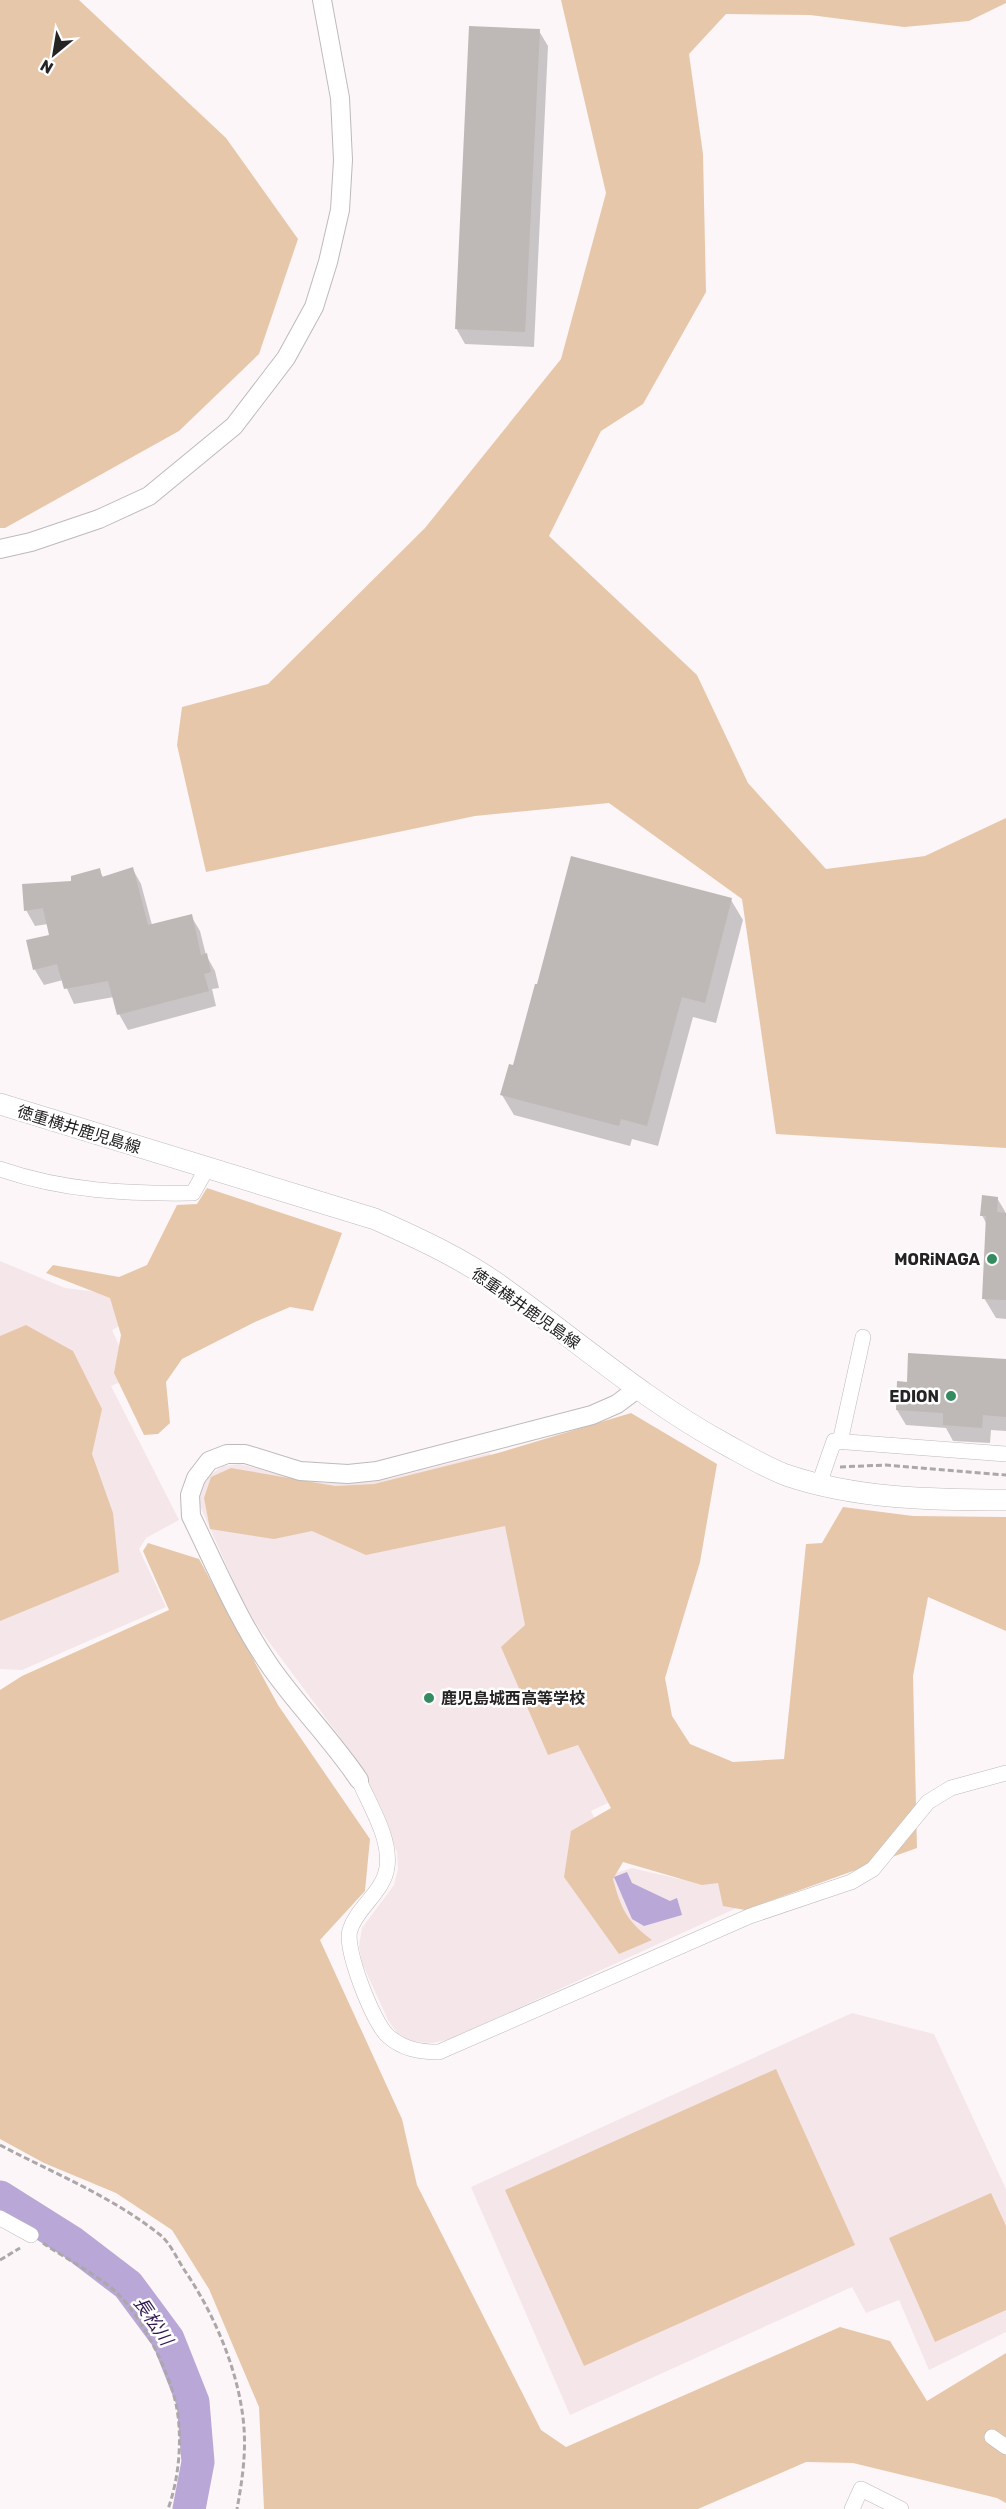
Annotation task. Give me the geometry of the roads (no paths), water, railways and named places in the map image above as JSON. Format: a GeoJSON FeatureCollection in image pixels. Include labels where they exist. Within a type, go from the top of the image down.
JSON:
{"type":"FeatureCollection","features":[{"type":"Feature","properties":{"kind":"main road","name":"徳重横井鹿児島線"},"geometry":{"type":"LineString","coordinates":[[0,1104],[375,1219],[431,1244],[504,1288],[637,1389],[697,1429],[757,1462],[785,1474],[822,1475],[897,1497],[1006,1500]]}},
{"type":"Feature","properties":{"kind":"street"},"geometry":{"type":"LineString","coordinates":[[0,549],[31,542],[99,519],[149,496],[234,426],[286,358],[314,307],[328,262],[340,210],[343,160],[340,98],[322,0]]}},
{"type":"Feature","properties":{"kind":"street"},"geometry":{"type":"LineString","coordinates":[[0,1169],[47,1184],[91,1191],[143,1194],[194,1193],[207,1168]]}},
{"type":"Feature","properties":{"kind":"street"},"geometry":{"type":"LineString","coordinates":[[840,1442],[863,1337]]}},
{"type":"Feature","properties":{"kind":"street"},"geometry":{"type":"LineString","coordinates":[[637,1389],[617,1404],[592,1415],[377,1471],[324,1474],[300,1471],[245,1455],[227,1454],[209,1461],[196,1478],[190,1495],[190,1516],[251,1635],[272,1669],[341,1754],[359,1780],[382,1836],[387,1868],[383,1881],[350,1929],[350,1956],[386,2034],[402,2046],[420,2052],[439,2052],[750,1916],[851,1882],[873,1869],[928,1802],[951,1788],[1006,1773]]}},
{"type":"Feature","properties":{"kind":"street"},"geometry":{"type":"LineString","coordinates":[[822,1475],[834,1442],[1006,1454]]}},
{"type":"Feature","properties":{"kind":"street"},"geometry":{"type":"LineString","coordinates":[[0,2218],[31,2235]]}},
{"type":"Feature","properties":{"kind":"street"},"geometry":{"type":"LineString","coordinates":[[992,2437],[1006,2447]]}},
{"type":"Feature","properties":{"kind":"street"},"geometry":{"type":"LineString","coordinates":[[852,2509],[861,2489],[901,2509]]}},
{"type":"Feature","properties":{"kind":"waterway","name":"長松川"},"geometry":{"type":"LineString","coordinates":[[0,2197],[73,2243],[128,2285],[168,2339],[193,2402],[198,2462],[189,2509]]}},
{"type":"Feature","properties":{"kind":"place","name":"MORiNAGA"},"geometry":{"type":"Point","coordinates":[992,1259]}},
{"type":"Feature","properties":{"kind":"place","name":"EDION"},"geometry":{"type":"Point","coordinates":[951,1396]}},
{"type":"Feature","properties":{"kind":"place","name":"鹿児島城西高等学校"},"geometry":{"type":"Point","coordinates":[429,1698]}}]}
